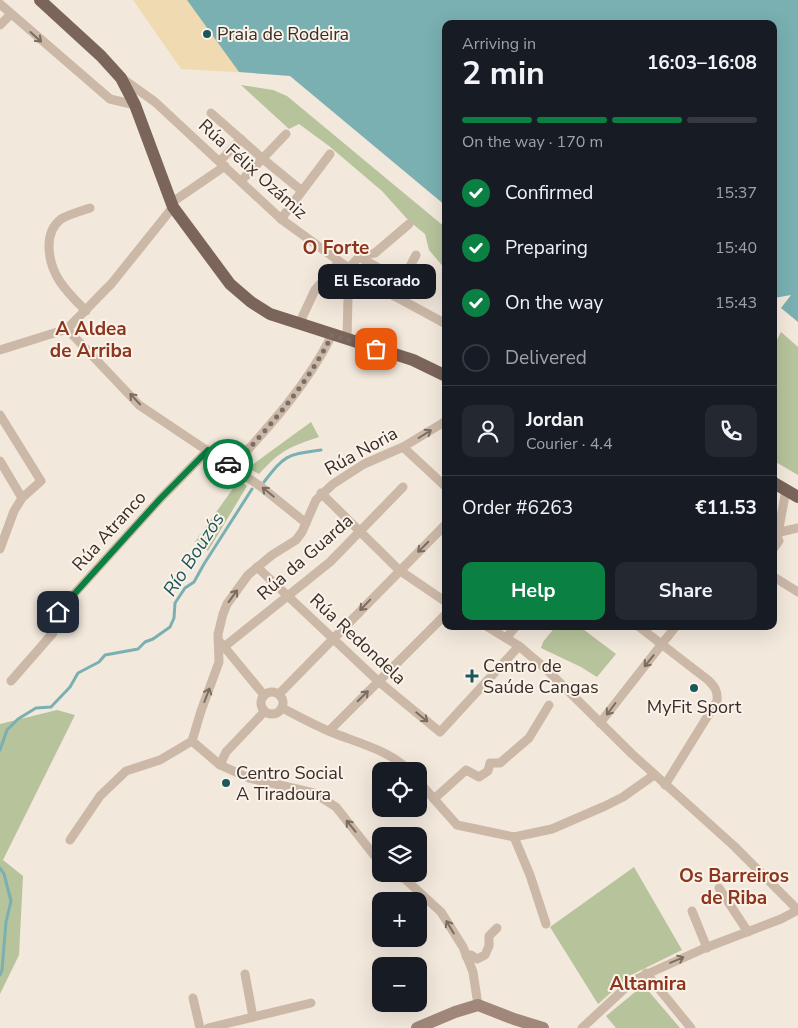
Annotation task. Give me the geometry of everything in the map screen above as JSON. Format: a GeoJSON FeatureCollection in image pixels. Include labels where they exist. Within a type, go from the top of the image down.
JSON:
{"type":"FeatureCollection","features":[{"type":"Feature","properties":{"kind":"main road"},"geometry":{"type":"LineString","coordinates":[[40,0],[101,56],[121,78],[135,104],[172,205],[230,284],[251,302],[264,310],[299,324],[412,360],[442,374]]}},
{"type":"Feature","properties":{"kind":"main road"},"geometry":{"type":"LineString","coordinates":[[777,485],[798,497]]}},
{"type":"Feature","properties":{"kind":"street"},"geometry":{"type":"LineString","coordinates":[[0,4],[110,99],[135,104]]}},
{"type":"Feature","properties":{"kind":"street"},"geometry":{"type":"LineString","coordinates":[[0,25],[11,14]]}},
{"type":"Feature","properties":{"kind":"street","name":"Rúa Félix Ozámiz"},"geometry":{"type":"LineString","coordinates":[[121,78],[155,102],[281,219],[365,280],[442,322]]}},
{"type":"Feature","properties":{"kind":"street"},"geometry":{"type":"LineString","coordinates":[[212,113],[302,191]]}},
{"type":"Feature","properties":{"kind":"street"},"geometry":{"type":"LineString","coordinates":[[241,181],[286,134]]}},
{"type":"Feature","properties":{"kind":"street"},"geometry":{"type":"LineString","coordinates":[[0,350],[67,329],[112,283],[172,205],[223,164],[241,140]]}},
{"type":"Feature","properties":{"kind":"street"},"geometry":{"type":"LineString","coordinates":[[281,219],[330,154]]}},
{"type":"Feature","properties":{"kind":"street"},"geometry":{"type":"LineString","coordinates":[[86,311],[57,279],[49,258],[49,237],[54,226],[61,220],[90,208]]}},
{"type":"Feature","properties":{"kind":"street"},"geometry":{"type":"LineString","coordinates":[[348,269],[359,257],[375,253],[409,224]]}},
{"type":"Feature","properties":{"kind":"street"},"geometry":{"type":"LineString","coordinates":[[394,296],[416,255]]}},
{"type":"Feature","properties":{"kind":"street"},"geometry":{"type":"LineString","coordinates":[[359,257],[402,280]]}},
{"type":"Feature","properties":{"kind":"street"},"geometry":{"type":"LineString","coordinates":[[299,324],[315,290],[339,262]]}},
{"type":"Feature","properties":{"kind":"street"},"geometry":{"type":"LineString","coordinates":[[347,340],[348,297],[365,280]]}},
{"type":"Feature","properties":{"kind":"street"},"geometry":{"type":"LineString","coordinates":[[67,329],[139,405],[260,486],[306,523]]}},
{"type":"Feature","properties":{"kind":"street"},"geometry":{"type":"LineString","coordinates":[[232,467],[290,402],[320,358],[332,335]]}},
{"type":"Feature","properties":{"kind":"street"},"geometry":{"type":"LineString","coordinates":[[0,415],[41,480],[22,498],[14,511],[0,549]]}},
{"type":"Feature","properties":{"kind":"street","name":"Rúa Noria"},"geometry":{"type":"LineString","coordinates":[[192,741],[219,662],[222,644],[220,625],[227,604],[248,575],[272,555],[296,540],[302,532],[316,500],[332,484],[364,464],[403,447],[442,423]]}},
{"type":"Feature","properties":{"kind":"street"},"geometry":{"type":"LineString","coordinates":[[403,447],[442,483]]}},
{"type":"Feature","properties":{"kind":"street","name":"Rúa Atranco"},"geometry":{"type":"LineString","coordinates":[[11,682],[53,633],[45,626],[160,499],[208,450]]}},
{"type":"Feature","properties":{"kind":"street"},"geometry":{"type":"LineString","coordinates":[[0,461],[22,498]]}},
{"type":"Feature","properties":{"kind":"street","name":"Rúa da Guarda"},"geometry":{"type":"LineString","coordinates":[[222,644],[330,562],[403,487]]}},
{"type":"Feature","properties":{"kind":"street"},"geometry":{"type":"LineString","coordinates":[[777,532],[786,490]]}},
{"type":"Feature","properties":{"kind":"street"},"geometry":{"type":"LineString","coordinates":[[321,493],[399,570],[442,599]]}},
{"type":"Feature","properties":{"kind":"street"},"geometry":{"type":"LineString","coordinates":[[279,694],[442,528]]}},
{"type":"Feature","properties":{"kind":"street"},"geometry":{"type":"LineString","coordinates":[[777,538],[798,528]]}},
{"type":"Feature","properties":{"kind":"street","name":"Rúa Redondela"},"geometry":{"type":"LineString","coordinates":[[257,567],[378,681],[440,732],[519,646]]}},
{"type":"Feature","properties":{"kind":"street"},"geometry":{"type":"LineString","coordinates":[[777,579],[798,592]]}},
{"type":"Feature","properties":{"kind":"street"},"geometry":{"type":"LineString","coordinates":[[328,731],[442,618]]}},
{"type":"Feature","properties":{"kind":"street"},"geometry":{"type":"LineString","coordinates":[[493,630],[519,646],[546,669],[654,775],[734,846],[798,910],[781,919],[646,973],[634,980],[582,1028]]}},
{"type":"Feature","properties":{"kind":"street"},"geometry":{"type":"LineString","coordinates":[[506,638],[513,630]]}},
{"type":"Feature","properties":{"kind":"street"},"geometry":{"type":"LineString","coordinates":[[644,630],[708,680],[716,688],[718,694],[717,701],[665,785]]}},
{"type":"Feature","properties":{"kind":"street"},"geometry":{"type":"LineString","coordinates":[[600,723],[673,630]]}},
{"type":"Feature","properties":{"kind":"street"},"geometry":{"type":"LineString","coordinates":[[222,644],[264,695]]}},
{"type":"Feature","properties":{"kind":"street"},"geometry":{"type":"LineString","coordinates":[[274,692],[279,694],[283,699],[282,708],[276,714],[271,715],[264,712],[260,704],[264,695],[274,692]]}},
{"type":"Feature","properties":{"kind":"street"},"geometry":{"type":"LineString","coordinates":[[434,799],[466,770],[479,777],[488,771],[490,763],[500,763],[529,738],[549,705]]}},
{"type":"Feature","properties":{"kind":"street"},"geometry":{"type":"LineString","coordinates":[[282,708],[398,762]]}},
{"type":"Feature","properties":{"kind":"street"},"geometry":{"type":"LineString","coordinates":[[220,765],[226,752],[264,712]]}},
{"type":"Feature","properties":{"kind":"street"},"geometry":{"type":"LineString","coordinates":[[70,840],[100,796],[126,771],[160,760],[192,741],[220,765],[249,778],[314,793],[336,808],[372,853]]}},
{"type":"Feature","properties":{"kind":"street"},"geometry":{"type":"LineString","coordinates":[[427,791],[457,825],[514,837],[546,830],[599,809],[623,797],[654,775]]}},
{"type":"Feature","properties":{"kind":"street"},"geometry":{"type":"LineString","coordinates":[[514,837],[530,875],[546,924]]}},
{"type":"Feature","properties":{"kind":"street"},"geometry":{"type":"LineString","coordinates":[[408,882],[441,912],[466,956],[473,972],[478,1005]]}},
{"type":"Feature","properties":{"kind":"street"},"geometry":{"type":"LineString","coordinates":[[719,888],[748,932]]}},
{"type":"Feature","properties":{"kind":"street"},"geometry":{"type":"LineString","coordinates":[[692,910],[707,948]]}},
{"type":"Feature","properties":{"kind":"street"},"geometry":{"type":"LineString","coordinates":[[466,956],[471,955],[478,959],[486,955],[489,946],[489,936],[498,928]]}},
{"type":"Feature","properties":{"kind":"street"},"geometry":{"type":"LineString","coordinates":[[646,973],[692,1028]]}},
{"type":"Feature","properties":{"kind":"street"},"geometry":{"type":"LineString","coordinates":[[245,974],[253,1017]]}},
{"type":"Feature","properties":{"kind":"street"},"geometry":{"type":"LineString","coordinates":[[193,998],[200,1028]]}},
{"type":"Feature","properties":{"kind":"street"},"geometry":{"type":"LineString","coordinates":[[208,1028],[311,1003]]}},
{"type":"Feature","properties":{"kind":"street"},"geometry":{"type":"LineString","coordinates":[[417,1028],[478,1005],[542,1028]]}},
{"type":"Feature","properties":{"kind":"green space"},"geometry":{"type":"Polygon","coordinates":[[[241,85],[273,90],[287,96],[442,225],[442,265],[429,250],[425,234],[409,221],[382,191],[329,146],[299,124],[289,129],[241,85]]]}},
{"type":"Feature","properties":{"kind":"green space"},"geometry":{"type":"Polygon","coordinates":[[[781,332],[798,347],[798,475],[777,463],[777,339],[781,332]]]}},
{"type":"Feature","properties":{"kind":"green space"},"geometry":{"type":"Polygon","coordinates":[[[311,422],[319,437],[286,450],[259,474],[248,468],[311,422]]]}},
{"type":"Feature","properties":{"kind":"green space"},"geometry":{"type":"Polygon","coordinates":[[[239,480],[247,486],[208,551],[195,542],[239,480]]]}},
{"type":"Feature","properties":{"kind":"green space"},"geometry":{"type":"Polygon","coordinates":[[[553,630],[584,630],[616,654],[597,677],[581,667],[541,648],[543,642],[553,630]]]}},
{"type":"Feature","properties":{"kind":"green space"},"geometry":{"type":"Polygon","coordinates":[[[57,710],[75,715],[3,860],[23,876],[19,955],[0,994],[0,724],[57,710]]]}},
{"type":"Feature","properties":{"kind":"green space"},"geometry":{"type":"Polygon","coordinates":[[[634,867],[682,950],[631,975],[598,1004],[550,927],[634,867]]]}},
{"type":"Feature","properties":{"kind":"green space"},"geometry":{"type":"Polygon","coordinates":[[[645,987],[680,1028],[616,1028],[606,1016],[640,988],[645,987]]]}},
{"type":"Feature","properties":{"kind":"sand","name":"Praia de Rodeira"},"geometry":{"type":"Polygon","coordinates":[[[133,0],[229,0],[269,74],[181,69],[133,0]]]}},
{"type":"Feature","properties":{"kind":"water"},"geometry":{"type":"Polygon","coordinates":[[[187,0],[798,0],[798,322],[781,308],[791,295],[777,297],[777,20],[442,20],[442,203],[290,76],[239,72],[187,0]]]}},
{"type":"Feature","properties":{"kind":"waterway","name":"Río Bouzós"},"geometry":{"type":"LineString","coordinates":[[264,482],[277,466],[288,457],[321,450]]}},
{"type":"Feature","properties":{"kind":"waterway","name":"Río Bouzós"},"geometry":{"type":"LineString","coordinates":[[0,750],[7,730],[18,719],[36,708],[51,707],[70,687],[78,673],[99,662],[105,655],[138,649],[145,642],[153,639],[170,627],[174,618],[175,603],[185,588],[194,582],[252,489]]}},
{"type":"Feature","properties":{"kind":"waterway","name":"Río Bouzós"},"geometry":{"type":"LineString","coordinates":[[0,868],[4,874],[11,901],[6,922],[0,975]]}},
{"type":"Feature","properties":{"kind":"way so far"},"geometry":{"type":"LineString","coordinates":[[228,464],[232,467],[290,402],[320,358],[332,335],[376,349]]}},
{"type":"Feature","properties":{"kind":"place","name":"Praia de Rodeira"},"geometry":{"type":"Point","coordinates":[207,34]}},
{"type":"Feature","properties":{"kind":"place","name":"El Escorado"},"geometry":{"type":"Point","coordinates":[376,349]}},
{"type":"Feature","properties":{"kind":"place","name":"Centro de Saúde Cangas"},"geometry":{"type":"Point","coordinates":[472,676]}},
{"type":"Feature","properties":{"kind":"place","name":"MyFit Sport"},"geometry":{"type":"Point","coordinates":[694,688]}},
{"type":"Feature","properties":{"kind":"place","name":"Centro Social A Tiradoura"},"geometry":{"type":"Point","coordinates":[226,783]}},
{"type":"Feature","properties":{"kind":"district","name":"O Forte"},"geometry":{"type":"Point","coordinates":[336,247]}},
{"type":"Feature","properties":{"kind":"district","name":"A Aldea de Arriba"},"geometry":{"type":"Point","coordinates":[91,339]}},
{"type":"Feature","properties":{"kind":"district","name":"Os Barreiros de Riba"},"geometry":{"type":"Point","coordinates":[734,886]}},
{"type":"Feature","properties":{"kind":"district","name":"Altamira"},"geometry":{"type":"Point","coordinates":[648,983]}},
{"type":"Feature","properties":{"kind":"route"},"geometry":{"type":"LineString","coordinates":[[58,612],[160,499],[208,450],[228,464]]}}]}
